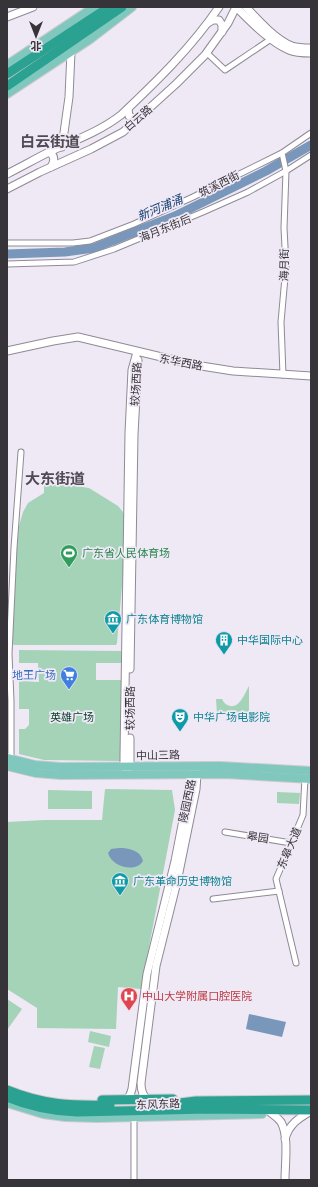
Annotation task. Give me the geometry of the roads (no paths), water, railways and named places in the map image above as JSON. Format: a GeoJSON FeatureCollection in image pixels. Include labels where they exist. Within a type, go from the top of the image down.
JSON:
{"type":"FeatureCollection","features":[{"type":"Feature","properties":{"kind":"highway"},"geometry":{"type":"LineString","coordinates":[[8,90],[58,46],[109,7]]}},
{"type":"Feature","properties":{"kind":"highway"},"geometry":{"type":"LineString","coordinates":[[7,74],[58,46],[122,7]]}},
{"type":"Feature","properties":{"kind":"highway","name":"东风东路"},"geometry":{"type":"LineString","coordinates":[[7,1086],[40,1095],[81,1100],[311,1100]]}},
{"type":"Feature","properties":{"kind":"highway","name":"东风东路"},"geometry":{"type":"LineString","coordinates":[[7,1090],[40,1101],[66,1105],[170,1104],[196,1101]]}},
{"type":"Feature","properties":{"kind":"highway","name":"东风东路"},"geometry":{"type":"LineString","coordinates":[[7,1097],[40,1108],[77,1112],[208,1110],[311,1111]]}},
{"type":"Feature","properties":{"kind":"main road"},"geometry":{"type":"LineString","coordinates":[[7,65],[94,7]]}},
{"type":"Feature","properties":{"kind":"main road"},"geometry":{"type":"LineString","coordinates":[[8,90],[71,52],[132,7]]}},
{"type":"Feature","properties":{"kind":"main road","name":"中山三路"},"geometry":{"type":"LineString","coordinates":[[8,761],[48,766],[127,767],[308,778]]}},
{"type":"Feature","properties":{"kind":"main road","name":"中山三路"},"geometry":{"type":"LineString","coordinates":[[8,761],[29,772],[61,775],[311,771]]}},
{"type":"Feature","properties":{"kind":"main road","name":"东风东路"},"geometry":{"type":"LineString","coordinates":[[7,1103],[36,1112],[60,1117],[85,1118],[271,1114],[311,1111]]}},
{"type":"Feature","properties":{"kind":"street"},"geometry":{"type":"LineString","coordinates":[[7,17],[32,7]]}},
{"type":"Feature","properties":{"kind":"street","name":"白云路"},"geometry":{"type":"LineString","coordinates":[[7,174],[112,122],[128,109],[184,52],[219,7]]}},
{"type":"Feature","properties":{"kind":"street"},"geometry":{"type":"LineString","coordinates":[[236,7],[283,48],[290,51],[311,53]]}},
{"type":"Feature","properties":{"kind":"street","name":"白云路"},"geometry":{"type":"LineString","coordinates":[[7,189],[123,132],[176,84],[207,53],[222,32],[236,7]]}},
{"type":"Feature","properties":{"kind":"street"},"geometry":{"type":"LineString","coordinates":[[246,7],[259,21],[285,43],[297,47],[311,48]]}},
{"type":"Feature","properties":{"kind":"street"},"geometry":{"type":"LineString","coordinates":[[208,23],[213,20],[219,20],[222,25],[222,32]]}},
{"type":"Feature","properties":{"kind":"street"},"geometry":{"type":"LineString","coordinates":[[207,53],[225,70],[271,39]]}},
{"type":"Feature","properties":{"kind":"street"},"geometry":{"type":"LineString","coordinates":[[62,146],[69,98],[71,52]]}},
{"type":"Feature","properties":{"kind":"street"},"geometry":{"type":"LineString","coordinates":[[128,109],[129,116],[138,119]]}},
{"type":"Feature","properties":{"kind":"street","name":"筑溪西街"},"geometry":{"type":"LineString","coordinates":[[7,243],[73,243],[90,241],[136,224],[282,154],[311,133]]}},
{"type":"Feature","properties":{"kind":"street"},"geometry":{"type":"LineString","coordinates":[[49,152],[54,157],[51,167]]}},
{"type":"Feature","properties":{"kind":"street","name":"海月街"},"geometry":{"type":"LineString","coordinates":[[282,154],[285,169],[284,228],[286,266],[281,322],[283,375]]}},
{"type":"Feature","properties":{"kind":"street","name":"海月东街后"},"geometry":{"type":"LineString","coordinates":[[7,264],[74,262],[114,249],[248,192],[311,155]]}},
{"type":"Feature","properties":{"kind":"street","name":"东华西路"},"geometry":{"type":"LineString","coordinates":[[7,351],[78,337],[195,365],[233,371],[311,376]]}},
{"type":"Feature","properties":{"kind":"street","name":"较场西路"},"geometry":{"type":"LineString","coordinates":[[127,775],[135,394],[138,365],[137,352]]}},
{"type":"Feature","properties":{"kind":"street"},"geometry":{"type":"LineString","coordinates":[[8,761],[12,701],[9,654],[14,548],[21,452]]}},
{"type":"Feature","properties":{"kind":"street","name":"陵园西路"},"geometry":{"type":"LineString","coordinates":[[141,1085],[156,970],[177,882],[196,789],[195,772]]}},
{"type":"Feature","properties":{"kind":"street","name":"陵园西路"},"geometry":{"type":"LineString","coordinates":[[126,1100],[130,1095],[132,1084],[147,974],[195,772]]}},
{"type":"Feature","properties":{"kind":"street","name":"东皋大道"},"geometry":{"type":"LineString","coordinates":[[296,963],[276,879],[304,815],[308,778]]}},
{"type":"Feature","properties":{"kind":"street","name":"皋园"},"geometry":{"type":"LineString","coordinates":[[225,832],[291,843]]}},
{"type":"Feature","properties":{"kind":"street"},"geometry":{"type":"LineString","coordinates":[[213,900],[279,891]]}},
{"type":"Feature","properties":{"kind":"street"},"geometry":{"type":"LineString","coordinates":[[147,974],[156,970]]}},
{"type":"Feature","properties":{"kind":"street"},"geometry":{"type":"LineString","coordinates":[[132,1084],[135,1087],[141,1085],[143,1096],[147,1099]]}},
{"type":"Feature","properties":{"kind":"street"},"geometry":{"type":"LineString","coordinates":[[285,1139],[292,1124],[311,1111]]}},
{"type":"Feature","properties":{"kind":"street"},"geometry":{"type":"LineString","coordinates":[[271,1114],[280,1121],[285,1139],[285,1180]]}},
{"type":"Feature","properties":{"kind":"street"},"geometry":{"type":"LineString","coordinates":[[134,1117],[134,1180]]}},
{"type":"Feature","properties":{"kind":"water"},"geometry":{"type":"Polygon","coordinates":[[[119,848],[134,850],[142,857],[143,861],[135,867],[129,868],[118,865],[110,858],[108,853],[111,849],[119,848]]]}},
{"type":"Feature","properties":{"kind":"water"},"geometry":{"type":"Polygon","coordinates":[[[249,1014],[286,1022],[282,1037],[246,1029],[249,1014]]]}},
{"type":"Feature","properties":{"kind":"waterway","name":"新河浦涌"},"geometry":{"type":"LineString","coordinates":[[7,254],[65,252],[94,248],[175,216],[266,171],[311,145]]}},
{"type":"Feature","properties":{"kind":"place","name":"广东省人民体育场"},"geometry":{"type":"Point","coordinates":[69,568]}},
{"type":"Feature","properties":{"kind":"place","name":"广东体育博物馆"},"geometry":{"type":"Point","coordinates":[113,634]}},
{"type":"Feature","properties":{"kind":"place","name":"中华国际中心"},"geometry":{"type":"Point","coordinates":[224,655]}},
{"type":"Feature","properties":{"kind":"place","name":"地王广场"},"geometry":{"type":"Point","coordinates":[69,690]}},
{"type":"Feature","properties":{"kind":"place","name":"中华广场电影院"},"geometry":{"type":"Point","coordinates":[180,732]}},
{"type":"Feature","properties":{"kind":"place","name":"广东革命历史博物馆"},"geometry":{"type":"Point","coordinates":[120,896]}},
{"type":"Feature","properties":{"kind":"place","name":"中山大学附属口腔医院"},"geometry":{"type":"Point","coordinates":[129,1011]}},
{"type":"Feature","properties":{"kind":"district","name":"白云街道"},"geometry":{"type":"Point","coordinates":[50,142]}},
{"type":"Feature","properties":{"kind":"district","name":"大东街道"},"geometry":{"type":"Point","coordinates":[55,479]}},
{"type":"Feature","properties":{"kind":"park label","name":"英雄广场"},"geometry":{"type":"Point","coordinates":[72,717]}}]}
